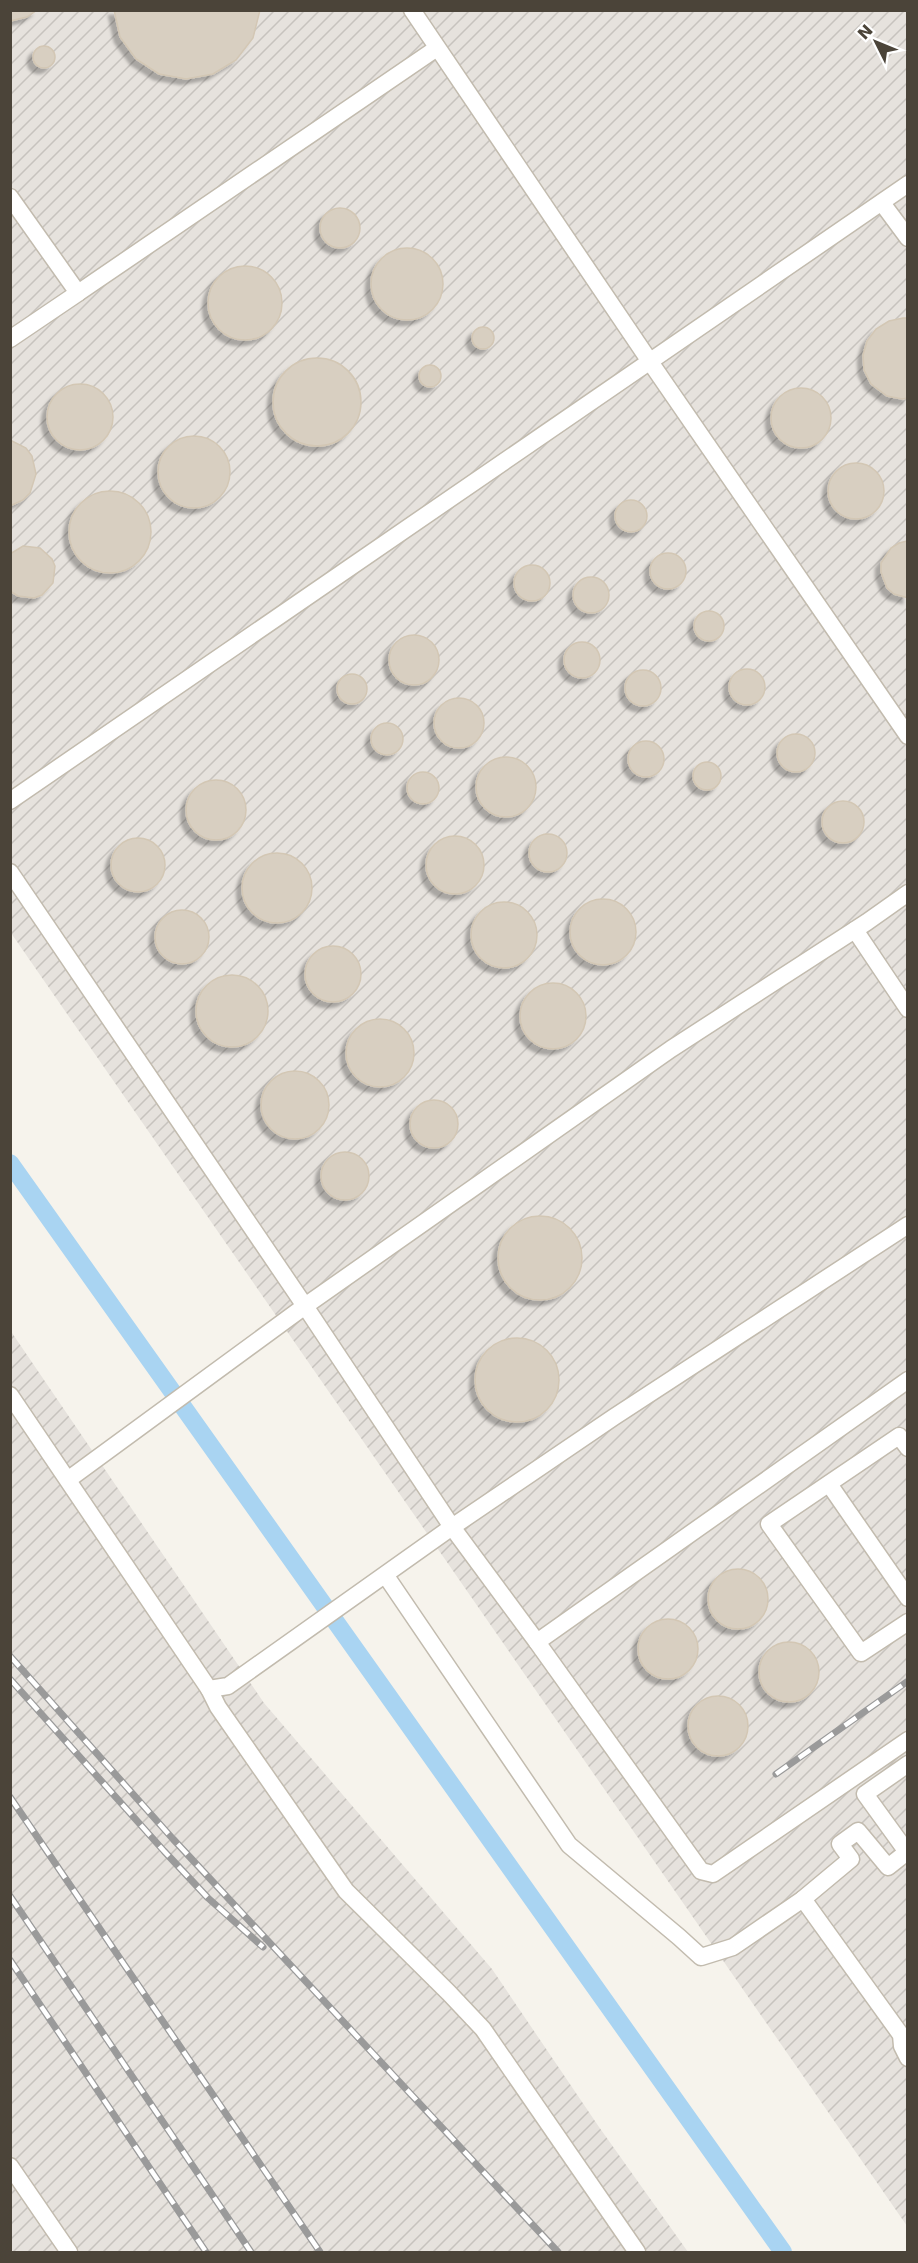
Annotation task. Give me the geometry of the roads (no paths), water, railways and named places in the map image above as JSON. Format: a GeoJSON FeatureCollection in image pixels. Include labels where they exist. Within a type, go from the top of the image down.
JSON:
{"type":"FeatureCollection","features":[{"type":"Feature","properties":{"kind":"street"},"geometry":{"type":"LineString","coordinates":[[412,10],[908,736]]}},
{"type":"Feature","properties":{"kind":"street"},"geometry":{"type":"LineString","coordinates":[[10,339],[437,48]]}},
{"type":"Feature","properties":{"kind":"street"},"geometry":{"type":"LineString","coordinates":[[10,801],[651,363],[908,184]]}},
{"type":"Feature","properties":{"kind":"street"},"geometry":{"type":"LineString","coordinates":[[10,197],[78,293]]}},
{"type":"Feature","properties":{"kind":"street"},"geometry":{"type":"LineString","coordinates":[[882,203],[908,238]]}},
{"type":"Feature","properties":{"kind":"street"},"geometry":{"type":"LineString","coordinates":[[10,872],[452,1527],[701,1871],[713,1874],[908,1740]]}},
{"type":"Feature","properties":{"kind":"street"},"geometry":{"type":"LineString","coordinates":[[69,1479],[305,1306],[672,1049],[908,893]]}},
{"type":"Feature","properties":{"kind":"street"},"geometry":{"type":"LineString","coordinates":[[855,930],[908,1009]]}},
{"type":"Feature","properties":{"kind":"street"},"geometry":{"type":"LineString","coordinates":[[209,1689],[228,1686],[452,1527],[614,1417],[908,1225]]}},
{"type":"Feature","properties":{"kind":"street"},"geometry":{"type":"LineString","coordinates":[[537,1642],[908,1380]]}},
{"type":"Feature","properties":{"kind":"street"},"geometry":{"type":"LineString","coordinates":[[10,1395],[69,1479],[209,1689],[218,1707],[346,1890],[483,2029],[637,2253]]}},
{"type":"Feature","properties":{"kind":"street"},"geometry":{"type":"LineString","coordinates":[[908,1448],[899,1436],[769,1524],[861,1653],[908,1622]]}},
{"type":"Feature","properties":{"kind":"street"},"geometry":{"type":"LineString","coordinates":[[829,1484],[908,1598]]}},
{"type":"Feature","properties":{"kind":"street"},"geometry":{"type":"LineString","coordinates":[[386,1576],[569,1845],[701,1958],[733,1947],[803,1899],[851,1858],[840,1844],[858,1831],[888,1867],[907,1852],[865,1794],[908,1764]]}},
{"type":"Feature","properties":{"kind":"street"},"geometry":{"type":"LineString","coordinates":[[803,1899],[901,2036],[902,2046],[908,2058]]}},
{"type":"Feature","properties":{"kind":"street"},"geometry":{"type":"LineString","coordinates":[[10,2166],[69,2253]]}},
{"type":"Feature","properties":{"kind":"waterway"},"geometry":{"type":"LineString","coordinates":[[10,1163],[783,2252]]}},
{"type":"Feature","properties":{"kind":"railway"},"geometry":{"type":"LineString","coordinates":[[10,1656],[173,1839],[558,2252]]}},
{"type":"Feature","properties":{"kind":"railway"},"geometry":{"type":"LineString","coordinates":[[10,1679],[208,1898],[263,1947]]}},
{"type":"Feature","properties":{"kind":"railway"},"geometry":{"type":"LineString","coordinates":[[776,1774],[908,1681]]}},
{"type":"Feature","properties":{"kind":"railway"},"geometry":{"type":"LineString","coordinates":[[10,1797],[320,2252]]}},
{"type":"Feature","properties":{"kind":"railway"},"geometry":{"type":"LineString","coordinates":[[10,1896],[251,2252]]}},
{"type":"Feature","properties":{"kind":"railway"},"geometry":{"type":"LineString","coordinates":[[10,1960],[206,2252]]}}]}
